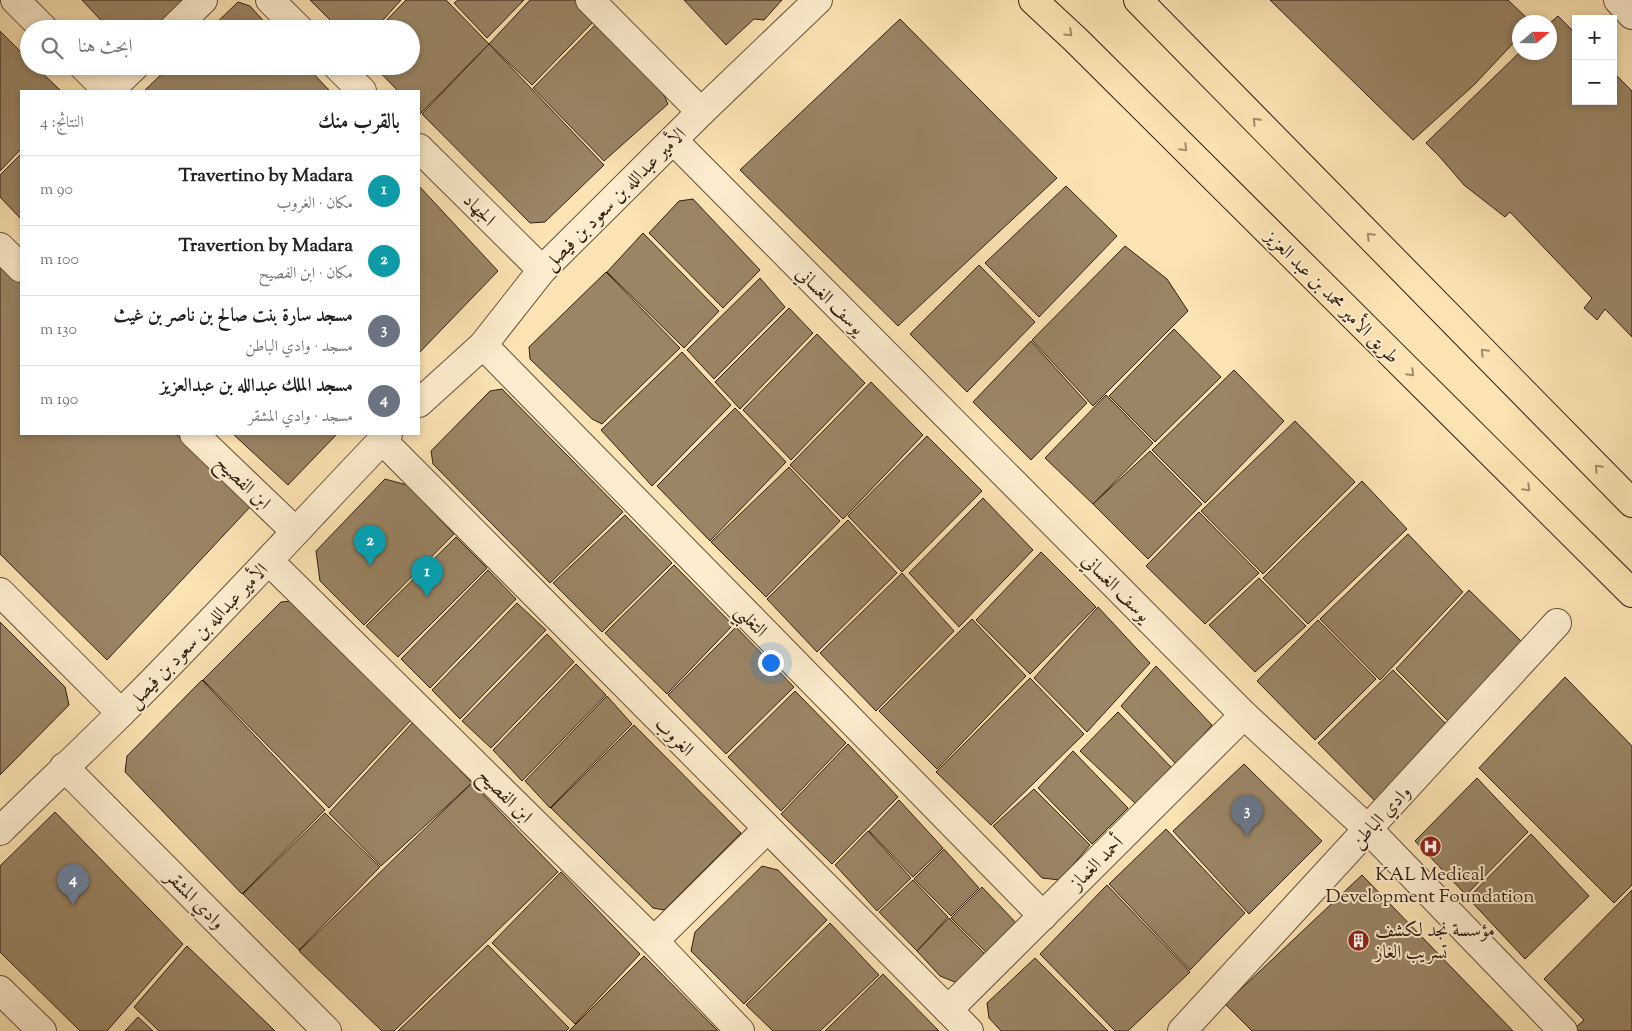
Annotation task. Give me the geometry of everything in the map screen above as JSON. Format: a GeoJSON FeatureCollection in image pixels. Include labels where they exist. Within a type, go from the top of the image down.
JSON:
{"type":"FeatureCollection","features":[{"type":"Feature","properties":{"kind":"main road","name":"طريق الأمير محمد بن عبد العزيز"},"geometry":{"type":"LineString","coordinates":[[1033,0],[1076,40],[1632,593]]}},
{"type":"Feature","properties":{"kind":"main road"},"geometry":{"type":"LineString","coordinates":[[1138,0],[1632,503]]}},
{"type":"Feature","properties":{"kind":"street"},"geometry":{"type":"LineString","coordinates":[[15,0],[35,20]]}},
{"type":"Feature","properties":{"kind":"street"},"geometry":{"type":"LineString","coordinates":[[182,20],[203,0]]}},
{"type":"Feature","properties":{"kind":"street"},"geometry":{"type":"LineString","coordinates":[[270,0],[290,20]]}},
{"type":"Feature","properties":{"kind":"street"},"geometry":{"type":"LineString","coordinates":[[590,0],[702,112]]}},
{"type":"Feature","properties":{"kind":"street","name":"الأمير عبدالله بن سعود بن فيصل"},"geometry":{"type":"LineString","coordinates":[[420,402],[483,345],[542,270],[818,0]]}},
{"type":"Feature","properties":{"kind":"street"},"geometry":{"type":"LineString","coordinates":[[1618,0],[1632,15]]}},
{"type":"Feature","properties":{"kind":"street"},"geometry":{"type":"LineString","coordinates":[[91,75],[107,90]]}},
{"type":"Feature","properties":{"kind":"street"},"geometry":{"type":"LineString","coordinates":[[109,90],[125,75]]}},
{"type":"Feature","properties":{"kind":"street"},"geometry":{"type":"LineString","coordinates":[[345,75],[361,90]]}},
{"type":"Feature","properties":{"kind":"street","name":"يوسف الغساني"},"geometry":{"type":"LineString","coordinates":[[673,140],[1244,715],[1368,829],[1563,1031]]}},
{"type":"Feature","properties":{"kind":"street","name":"الجهاد"},"geometry":{"type":"LineString","coordinates":[[420,149],[542,270]]}},
{"type":"Feature","properties":{"kind":"street"},"geometry":{"type":"LineString","coordinates":[[0,247],[20,267]]}},
{"type":"Feature","properties":{"kind":"street","name":"التغلبي"},"geometry":{"type":"LineString","coordinates":[[483,345],[1043,916]]}},
{"type":"Feature","properties":{"kind":"street","name":"ابن الفصيح"},"geometry":{"type":"LineString","coordinates":[[195,435],[295,531]]}},
{"type":"Feature","properties":{"kind":"street","name":"الأمير عبدالله بن سعود بن فيصل"},"geometry":{"type":"LineString","coordinates":[[0,831],[121,713],[269,561],[295,531],[385,437]]}},
{"type":"Feature","properties":{"kind":"street","name":"الغروب"},"geometry":{"type":"LineString","coordinates":[[385,437],[767,829],[969,1031]]}},
{"type":"Feature","properties":{"kind":"street","name":"ابن الفصيح"},"geometry":{"type":"LineString","coordinates":[[269,561],[654,941],[740,1031]]}},
{"type":"Feature","properties":{"kind":"street"},"geometry":{"type":"LineString","coordinates":[[0,592],[121,713]]}},
{"type":"Feature","properties":{"kind":"street","name":"وادي الباطن"},"geometry":{"type":"LineString","coordinates":[[1199,1025],[1368,829],[1557,623]]}},
{"type":"Feature","properties":{"kind":"street","name":"أحمد الغماز"},"geometry":{"type":"LineString","coordinates":[[948,1010],[1244,715]]}},
{"type":"Feature","properties":{"kind":"street","name":"وادي المشقر"},"geometry":{"type":"LineString","coordinates":[[64,767],[327,1031]]}},
{"type":"Feature","properties":{"kind":"street"},"geometry":{"type":"LineString","coordinates":[[654,941],[767,829]]}},
{"type":"Feature","properties":{"kind":"street"},"geometry":{"type":"LineString","coordinates":[[0,990],[42,1031]]}},
{"type":"Feature","properties":{"kind":"building"},"geometry":{"type":"Polygon","coordinates":[[[82,0],[184,0],[164,20],[101,20],[82,0]]]}},
{"type":"Feature","properties":{"kind":"building"},"geometry":{"type":"Polygon","coordinates":[[[310,0],[401,0],[383,20],[330,20],[310,0]]]}},
{"type":"Feature","properties":{"kind":"building"},"geometry":{"type":"Polygon","coordinates":[[[406,0],[446,0],[489,44],[420,114],[420,90],[397,90],[383,75],[420,75],[420,20],[387,20],[406,0]]]}},
{"type":"Feature","properties":{"kind":"building"},"geometry":{"type":"Polygon","coordinates":[[[458,0],[524,0],[487,38],[454,3],[458,0]]]}},
{"type":"Feature","properties":{"kind":"building"},"geometry":{"type":"Polygon","coordinates":[[[530,0],[575,0],[595,20],[532,85],[489,44],[530,0]]]}},
{"type":"Feature","properties":{"kind":"building"},"geometry":{"type":"Polygon","coordinates":[[[684,0],[782,0],[764,20],[754,19],[726,45],[684,0]]]}},
{"type":"Feature","properties":{"kind":"building"},"geometry":{"type":"Polygon","coordinates":[[[1270,0],[1508,0],[1524,15],[1512,15],[1512,45],[1474,85],[1413,140],[1270,0]]]}},
{"type":"Feature","properties":{"kind":"building"},"geometry":{"type":"Polygon","coordinates":[[[238,2],[250,6],[263,20],[219,20],[238,2]]]}},
{"type":"Feature","properties":{"kind":"building"},"geometry":{"type":"Polygon","coordinates":[[[1557,17],[1572,30],[1572,105],[1617,105],[1617,76],[1632,91],[1632,337],[1605,309],[1597,320],[1584,308],[1592,298],[1510,212],[1505,217],[1464,185],[1426,143],[1512,60],[1557,60],[1557,17]]]}},
{"type":"Feature","properties":{"kind":"building"},"geometry":{"type":"Polygon","coordinates":[[[900,19],[1057,178],[898,326],[740,170],[900,19]]]}},
{"type":"Feature","properties":{"kind":"building"},"geometry":{"type":"Polygon","coordinates":[[[597,23],[662,91],[668,104],[604,161],[533,88],[597,23]]]}},
{"type":"Feature","properties":{"kind":"building"},"geometry":{"type":"Polygon","coordinates":[[[0,31],[20,51],[20,75],[44,75],[60,90],[20,90],[20,150],[0,171],[0,31]]]}},
{"type":"Feature","properties":{"kind":"building"},"geometry":{"type":"Polygon","coordinates":[[[489,44],[604,165],[545,222],[530,223],[422,114],[489,44]]]}},
{"type":"Feature","properties":{"kind":"building"},"geometry":{"type":"Polygon","coordinates":[[[161,75],[315,75],[329,90],[145,90],[161,75]]]}},
{"type":"Feature","properties":{"kind":"building"},"geometry":{"type":"Polygon","coordinates":[[[20,155],[20,218],[0,197],[0,175],[20,155]]]}},
{"type":"Feature","properties":{"kind":"building"},"geometry":{"type":"Polygon","coordinates":[[[1066,186],[1117,236],[1039,317],[985,263],[1066,186]]]}},
{"type":"Feature","properties":{"kind":"building"},"geometry":{"type":"Polygon","coordinates":[[[420,187],[498,271],[420,352],[420,187]]]}},
{"type":"Feature","properties":{"kind":"building"},"geometry":{"type":"Polygon","coordinates":[[[693,199],[760,270],[723,308],[649,233],[679,201],[693,199]]]}},
{"type":"Feature","properties":{"kind":"building"},"geometry":{"type":"Polygon","coordinates":[[[643,233],[719,311],[684,348],[607,272],[643,233]]]}},
{"type":"Feature","properties":{"kind":"building"},"geometry":{"type":"Polygon","coordinates":[[[1125,246],[1167,279],[1188,311],[1093,406],[1032,340],[1125,246]]]}},
{"type":"Feature","properties":{"kind":"building"},"geometry":{"type":"Polygon","coordinates":[[[0,264],[20,283],[20,435],[177,435],[251,506],[107,660],[0,554],[0,264]]]}},
{"type":"Feature","properties":{"kind":"building"},"geometry":{"type":"Polygon","coordinates":[[[979,265],[1035,322],[967,392],[910,334],[979,265]]]}},
{"type":"Feature","properties":{"kind":"building"},"geometry":{"type":"Polygon","coordinates":[[[606,272],[680,348],[602,424],[592,419],[530,359],[529,347],[606,272]]]}},
{"type":"Feature","properties":{"kind":"building"},"geometry":{"type":"Polygon","coordinates":[[[760,278],[785,307],[714,379],[687,350],[760,278]]]}},
{"type":"Feature","properties":{"kind":"building"},"geometry":{"type":"Polygon","coordinates":[[[789,308],[813,333],[740,409],[715,382],[789,308]]]}},
{"type":"Feature","properties":{"kind":"building"},"geometry":{"type":"Polygon","coordinates":[[[1174,329],[1221,377],[1155,442],[1109,396],[1174,329]]]}},
{"type":"Feature","properties":{"kind":"building"},"geometry":{"type":"Polygon","coordinates":[[[817,334],[865,383],[791,460],[743,410],[817,334]]]}},
{"type":"Feature","properties":{"kind":"building"},"geometry":{"type":"Polygon","coordinates":[[[1031,341],[1087,403],[1031,460],[973,402],[1031,341]]]}},
{"type":"Feature","properties":{"kind":"building"},"geometry":{"type":"Polygon","coordinates":[[[682,352],[731,405],[652,486],[601,430],[682,352]]]}},
{"type":"Feature","properties":{"kind":"building"},"geometry":{"type":"Polygon","coordinates":[[[1234,370],[1284,421],[1205,503],[1152,450],[1234,370]]]}},
{"type":"Feature","properties":{"kind":"building"},"geometry":{"type":"Polygon","coordinates":[[[871,382],[923,435],[843,519],[790,465],[871,382]]]}},
{"type":"Feature","properties":{"kind":"building"},"geometry":{"type":"Polygon","coordinates":[[[502,389],[623,512],[550,583],[433,464],[431,451],[490,391],[502,389]]]}},
{"type":"Feature","properties":{"kind":"building"},"geometry":{"type":"Polygon","coordinates":[[[1106,395],[1153,443],[1093,504],[1045,458],[1106,395]]]}},
{"type":"Feature","properties":{"kind":"building"},"geometry":{"type":"Polygon","coordinates":[[[735,408],[786,462],[710,541],[657,486],[735,408]]]}},
{"type":"Feature","properties":{"kind":"building"},"geometry":{"type":"Polygon","coordinates":[[[1295,421],[1355,482],[1263,574],[1201,511],[1295,421]]]}},
{"type":"Feature","properties":{"kind":"building"},"geometry":{"type":"Polygon","coordinates":[[[234,435],[336,435],[288,485],[234,435]]]}},
{"type":"Feature","properties":{"kind":"building"},"geometry":{"type":"Polygon","coordinates":[[[927,436],[982,491],[902,572],[848,516],[927,436]]]}},
{"type":"Feature","properties":{"kind":"building"},"geometry":{"type":"Polygon","coordinates":[[[1150,451],[1202,504],[1148,559],[1093,504],[1150,451]]]}},
{"type":"Feature","properties":{"kind":"building"},"geometry":{"type":"Polygon","coordinates":[[[789,467],[840,521],[766,597],[711,542],[789,467]]]}},
{"type":"Feature","properties":{"kind":"building"},"geometry":{"type":"Polygon","coordinates":[[[385,479],[407,485],[454,534],[364,625],[320,581],[316,551],[385,479]]]}},
{"type":"Feature","properties":{"kind":"building"},"geometry":{"type":"Polygon","coordinates":[[[1362,481],[1407,529],[1308,624],[1263,578],[1362,481]]]}},
{"type":"Feature","properties":{"kind":"building"},"geometry":{"type":"Polygon","coordinates":[[[983,498],[1033,550],[959,627],[909,573],[983,498]]]}},
{"type":"Feature","properties":{"kind":"building"},"geometry":{"type":"Polygon","coordinates":[[[1199,512],[1259,573],[1205,624],[1146,566],[1199,512]]]}},
{"type":"Feature","properties":{"kind":"building"},"geometry":{"type":"Polygon","coordinates":[[[625,515],[672,563],[602,632],[553,583],[625,515]]]}},
{"type":"Feature","properties":{"kind":"building"},"geometry":{"type":"Polygon","coordinates":[[[848,520],[897,573],[817,652],[767,599],[848,520]]]}},
{"type":"Feature","properties":{"kind":"building"},"geometry":{"type":"Polygon","coordinates":[[[1408,534],[1463,592],[1380,680],[1320,619],[1408,534]]]}},
{"type":"Feature","properties":{"kind":"building"},"geometry":{"type":"Polygon","coordinates":[[[456,537],[487,568],[398,657],[366,626],[456,537]]]}},
{"type":"Feature","properties":{"kind":"building"},"geometry":{"type":"Polygon","coordinates":[[[1041,552],[1096,607],[1030,674],[976,620],[1041,552]]]}},
{"type":"Feature","properties":{"kind":"building"},"geometry":{"type":"Polygon","coordinates":[[[674,565],[733,625],[667,694],[605,633],[674,565]]]}},
{"type":"Feature","properties":{"kind":"building"},"geometry":{"type":"Polygon","coordinates":[[[488,570],[516,599],[430,688],[401,659],[488,570]]]}},
{"type":"Feature","properties":{"kind":"building"},"geometry":{"type":"Polygon","coordinates":[[[902,573],[954,631],[876,711],[820,653],[902,573]]]}},
{"type":"Feature","properties":{"kind":"building"},"geometry":{"type":"Polygon","coordinates":[[[1259,578],[1306,626],[1255,672],[1209,625],[1259,578]]]}},
{"type":"Feature","properties":{"kind":"building"},"geometry":{"type":"Polygon","coordinates":[[[1469,590],[1528,648],[1452,725],[1396,669],[1469,590]]]}},
{"type":"Feature","properties":{"kind":"building"},"geometry":{"type":"Polygon","coordinates":[[[292,601],[411,720],[329,808],[203,680],[281,602],[292,601]]]}},
{"type":"Feature","properties":{"kind":"building"},"geometry":{"type":"Polygon","coordinates":[[[517,603],[546,630],[460,719],[432,690],[517,603]]]}},
{"type":"Feature","properties":{"kind":"building"},"geometry":{"type":"Polygon","coordinates":[[[1098,607],[1150,663],[1087,732],[1034,678],[1098,607]]]}},
{"type":"Feature","properties":{"kind":"building"},"geometry":{"type":"Polygon","coordinates":[[[972,619],[1026,676],[937,769],[879,711],[972,619]]]}},
{"type":"Feature","properties":{"kind":"building"},"geometry":{"type":"Polygon","coordinates":[[[1318,620],[1376,679],[1315,740],[1257,681],[1318,620]]]}},
{"type":"Feature","properties":{"kind":"building"},"geometry":{"type":"Polygon","coordinates":[[[0,622],[65,687],[69,705],[0,775],[0,622]]]}},
{"type":"Feature","properties":{"kind":"building"},"geometry":{"type":"Polygon","coordinates":[[[736,627],[794,687],[726,754],[668,695],[736,627]]]}},
{"type":"Feature","properties":{"kind":"building"},"geometry":{"type":"Polygon","coordinates":[[[547,634],[574,662],[491,748],[462,721],[547,634]]]}},
{"type":"Feature","properties":{"kind":"building"},"geometry":{"type":"Polygon","coordinates":[[[576,664],[606,695],[522,781],[493,750],[576,664]]]}},
{"type":"Feature","properties":{"kind":"building"},"geometry":{"type":"Polygon","coordinates":[[[1156,666],[1212,725],[1177,765],[1121,706],[1156,666]]]}},
{"type":"Feature","properties":{"kind":"building"},"geometry":{"type":"Polygon","coordinates":[[[1393,670],[1450,728],[1377,803],[1318,743],[1393,670]]]}},
{"type":"Feature","properties":{"kind":"building"},"geometry":{"type":"Polygon","coordinates":[[[1565,677],[1632,746],[1632,885],[1614,903],[1479,768],[1565,677]]]}},
{"type":"Feature","properties":{"kind":"building"},"geometry":{"type":"Polygon","coordinates":[[[1030,678],[1084,734],[991,825],[936,772],[1030,678]]]}},
{"type":"Feature","properties":{"kind":"building"},"geometry":{"type":"Polygon","coordinates":[[[202,680],[325,810],[242,894],[125,772],[127,756],[202,680]]]}},
{"type":"Feature","properties":{"kind":"building"},"geometry":{"type":"Polygon","coordinates":[[[795,691],[846,743],[781,811],[728,757],[795,691]]]}},
{"type":"Feature","properties":{"kind":"building"},"geometry":{"type":"Polygon","coordinates":[[[607,696],[632,724],[550,808],[525,781],[607,696]]]}},
{"type":"Feature","properties":{"kind":"building"},"geometry":{"type":"Polygon","coordinates":[[[1118,712],[1171,767],[1137,805],[1080,751],[1118,712]]]}},
{"type":"Feature","properties":{"kind":"building"},"geometry":{"type":"Polygon","coordinates":[[[414,721],[472,783],[381,866],[329,813],[414,721]]]}},
{"type":"Feature","properties":{"kind":"building"},"geometry":{"type":"Polygon","coordinates":[[[634,725],[741,833],[664,910],[653,908],[551,808],[634,725]]]}},
{"type":"Feature","properties":{"kind":"building"},"geometry":{"type":"Polygon","coordinates":[[[848,744],[898,797],[832,864],[781,814],[848,744]]]}},
{"type":"Feature","properties":{"kind":"building"},"geometry":{"type":"Polygon","coordinates":[[[1073,751],[1128,808],[1092,844],[1038,788],[1073,751]]]}},
{"type":"Feature","properties":{"kind":"building"},"geometry":{"type":"Polygon","coordinates":[[[1244,764],[1322,841],[1249,914],[1173,831],[1244,764]]]}},
{"type":"Feature","properties":{"kind":"building"},"geometry":{"type":"Polygon","coordinates":[[[1477,778],[1528,832],[1466,895],[1415,841],[1477,778]]]}},
{"type":"Feature","properties":{"kind":"building"},"geometry":{"type":"Polygon","coordinates":[[[472,783],[558,872],[394,1031],[382,1031],[299,951],[472,783]]]}},
{"type":"Feature","properties":{"kind":"building"},"geometry":{"type":"Polygon","coordinates":[[[1034,789],[1090,845],[1060,880],[1042,878],[993,826],[1034,789]]]}},
{"type":"Feature","properties":{"kind":"building"},"geometry":{"type":"Polygon","coordinates":[[[899,800],[943,848],[913,877],[869,831],[899,800]]]}},
{"type":"Feature","properties":{"kind":"building"},"geometry":{"type":"Polygon","coordinates":[[[55,812],[183,944],[107,1031],[80,1031],[0,952],[0,866],[55,812]]]}},
{"type":"Feature","properties":{"kind":"building"},"geometry":{"type":"Polygon","coordinates":[[[325,813],[380,867],[299,950],[243,894],[325,813]]]}},
{"type":"Feature","properties":{"kind":"building"},"geometry":{"type":"Polygon","coordinates":[[[1166,829],[1245,913],[1190,970],[1109,884],[1166,829]]]}},
{"type":"Feature","properties":{"kind":"building"},"geometry":{"type":"Polygon","coordinates":[[[868,831],[911,878],[877,911],[835,865],[868,831]]]}},
{"type":"Feature","properties":{"kind":"building"},"geometry":{"type":"Polygon","coordinates":[[[1531,834],[1589,896],[1525,959],[1468,898],[1531,834]]]}},
{"type":"Feature","properties":{"kind":"building"},"geometry":{"type":"Polygon","coordinates":[[[944,849],[979,888],[951,916],[914,879],[944,849]]]}},
{"type":"Feature","properties":{"kind":"building"},"geometry":{"type":"Polygon","coordinates":[[[762,866],[778,870],[827,920],[744,1004],[691,951],[695,932],[762,866]]]}},
{"type":"Feature","properties":{"kind":"building"},"geometry":{"type":"Polygon","coordinates":[[[561,872],[640,954],[575,1024],[492,943],[561,872]]]}},
{"type":"Feature","properties":{"kind":"building","name":"مؤسسة نجد لكشف تسريب الغاز"},"geometry":{"type":"Polygon","coordinates":[[[1362,875],[1513,1031],[1252,1031],[1225,1004],[1362,875]]]}},
{"type":"Feature","properties":{"kind":"building"},"geometry":{"type":"Polygon","coordinates":[[[913,880],[948,917],[917,951],[879,912],[913,880]]]}},
{"type":"Feature","properties":{"kind":"building"},"geometry":{"type":"Polygon","coordinates":[[[1107,885],[1190,972],[1128,1031],[1115,1031],[1040,954],[1107,885]]]}},
{"type":"Feature","properties":{"kind":"building"},"geometry":{"type":"Polygon","coordinates":[[[982,887],[1020,927],[991,957],[951,918],[982,887]]]}},
{"type":"Feature","properties":{"kind":"building"},"geometry":{"type":"Polygon","coordinates":[[[1632,890],[1632,1031],[1576,1031],[1574,1029],[1584,1020],[1544,979],[1632,890]]]}},
{"type":"Feature","properties":{"kind":"building"},"geometry":{"type":"Polygon","coordinates":[[[949,918],[989,958],[962,985],[940,976],[917,951],[949,918]]]}},
{"type":"Feature","properties":{"kind":"building"},"geometry":{"type":"Polygon","coordinates":[[[830,923],[879,975],[820,1031],[773,1031],[746,1005],[830,923]]]}},
{"type":"Feature","properties":{"kind":"building"},"geometry":{"type":"Polygon","coordinates":[[[488,945],[569,1028],[566,1031],[398,1031],[488,945]]]}},
{"type":"Feature","properties":{"kind":"building"},"geometry":{"type":"Polygon","coordinates":[[[187,946],[275,1031],[159,1031],[134,1007],[187,946]]]}},
{"type":"Feature","properties":{"kind":"building"},"geometry":{"type":"Polygon","coordinates":[[[644,956],[718,1031],[569,1031],[644,956]]]}},
{"type":"Feature","properties":{"kind":"building"},"geometry":{"type":"Polygon","coordinates":[[[1035,958],[1108,1031],[1001,1031],[989,1018],[987,1003],[1035,958]]]}},
{"type":"Feature","properties":{"kind":"building"},"geometry":{"type":"Polygon","coordinates":[[[883,974],[939,1031],[825,1031],[883,974]]]}},
{"type":"Feature","properties":{"kind":"building"},"geometry":{"type":"Polygon","coordinates":[[[138,1017],[153,1031],[125,1031],[138,1017]]]}},
{"type":"Feature","properties":{"kind":"place","name":"Travertion by Madara"},"geometry":{"type":"Point","coordinates":[370,566]}},
{"type":"Feature","properties":{"kind":"place","name":"Travertino by Madara"},"geometry":{"type":"Point","coordinates":[427,597]}},
{"type":"Feature","properties":{"kind":"place","name":"مسجد سارة بنت صالح بن ناصر بن غيث"},"geometry":{"type":"Point","coordinates":[1247,836]}},
{"type":"Feature","properties":{"kind":"place","name":"KAL Medical Development Foundation"},"geometry":{"type":"Point","coordinates":[1430,847]}},
{"type":"Feature","properties":{"kind":"place","name":"مسجد الملك عبدالله بن عبدالعزيز"},"geometry":{"type":"Point","coordinates":[73,905]}},
{"type":"Feature","properties":{"kind":"place","name":"مؤسسة نجد لكشف تسريب الغاز"},"geometry":{"type":"Point","coordinates":[1359,940]}}]}
